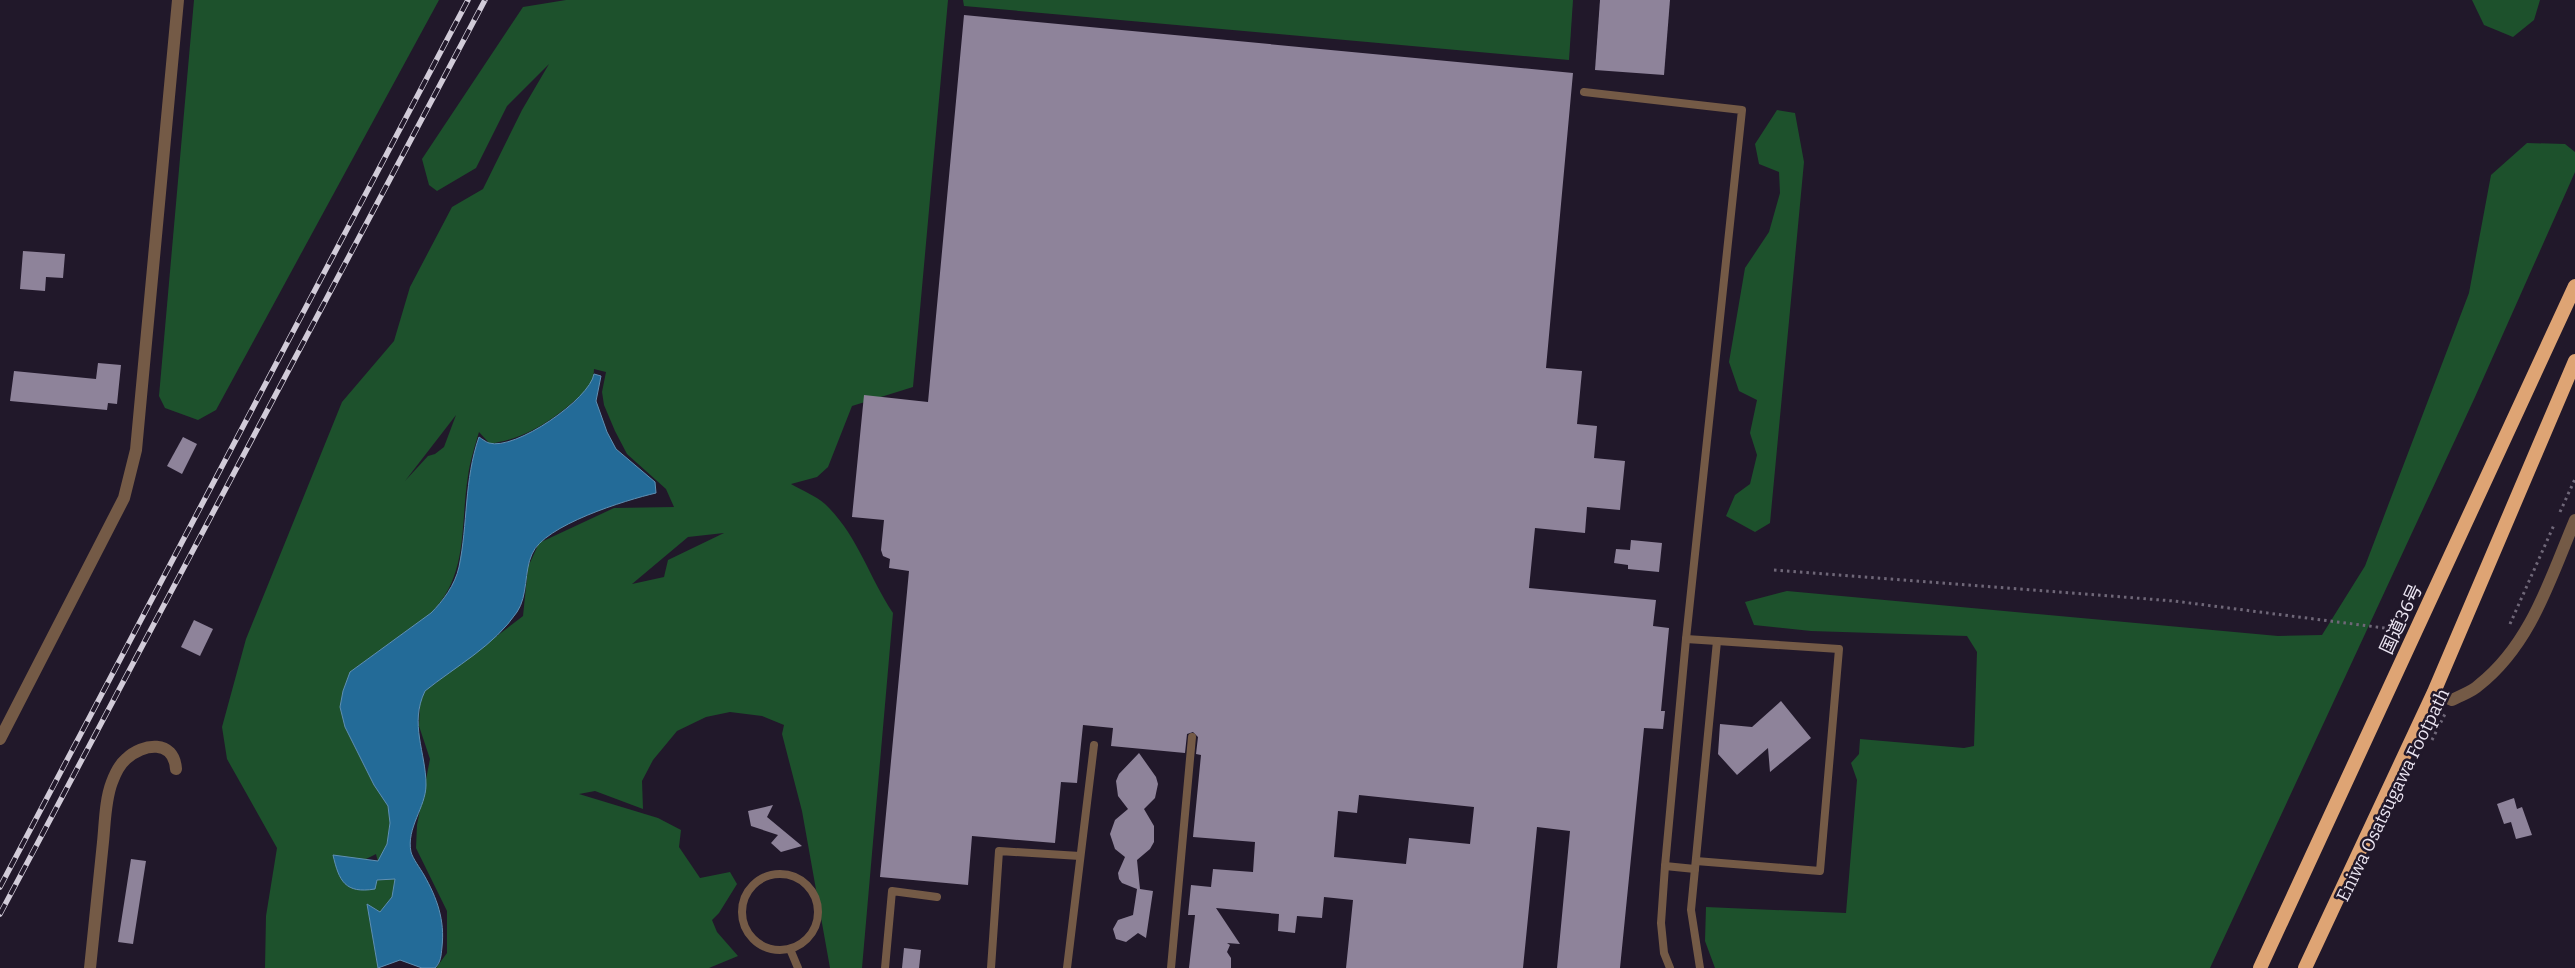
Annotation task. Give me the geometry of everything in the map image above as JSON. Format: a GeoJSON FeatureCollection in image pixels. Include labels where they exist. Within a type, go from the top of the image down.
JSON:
{"type":"FeatureCollection","features":[{"type":"Feature","properties":{"kind":"highway","name":"国道36号"},"geometry":{"type":"LineString","coordinates":[[2260,968],[2575,286]]}},
{"type":"Feature","properties":{"kind":"highway"},"geometry":{"type":"LineString","coordinates":[[2305,968],[2434,692],[2575,361]]}},
{"type":"Feature","properties":{"kind":"street"},"geometry":{"type":"LineString","coordinates":[[0,740],[124,498],[136,450],[178,0]]}},
{"type":"Feature","properties":{"kind":"street"},"geometry":{"type":"LineString","coordinates":[[2434,692],[2452,700],[2479,686],[2517,646],[2535,616],[2575,520]]}},
{"type":"Feature","properties":{"kind":"street"},"geometry":{"type":"LineString","coordinates":[[90,968],[108,802],[116,771],[136,751],[161,746],[171,752],[176,769]]}},
{"type":"Feature","properties":{"kind":"lane"},"geometry":{"type":"LineString","coordinates":[[1584,92],[1742,110],[1686,639],[1665,866],[1661,923],[1664,953],[1670,968]]}},
{"type":"Feature","properties":{"kind":"lane"},"geometry":{"type":"LineString","coordinates":[[1665,866],[1695,865],[1820,871],[1839,649],[1686,639]]}},
{"type":"Feature","properties":{"kind":"lane"},"geometry":{"type":"LineString","coordinates":[[1700,968],[1692,910],[1717,641]]}},
{"type":"Feature","properties":{"kind":"lane"},"geometry":{"type":"LineString","coordinates":[[1170,968],[1192,737]]}},
{"type":"Feature","properties":{"kind":"lane"},"geometry":{"type":"LineString","coordinates":[[1067,968],[1094,746]]}},
{"type":"Feature","properties":{"kind":"lane"},"geometry":{"type":"LineString","coordinates":[[991,968],[999,851],[1080,856]]}},
{"type":"Feature","properties":{"kind":"lane"},"geometry":{"type":"LineString","coordinates":[[772,874],[785,874],[803,881],[816,896],[819,909],[818,922],[812,934],[802,944],[790,950],[772,949],[756,942],[748,933],[743,921],[743,903],[751,887],[760,879],[772,874]]}},
{"type":"Feature","properties":{"kind":"lane"},"geometry":{"type":"LineString","coordinates":[[885,968],[892,892],[937,897]]}},
{"type":"Feature","properties":{"kind":"lane"},"geometry":{"type":"LineString","coordinates":[[790,950],[798,968]]}},
{"type":"Feature","properties":{"kind":"path"},"geometry":{"type":"LineString","coordinates":[[2559,514],[2575,479]]}},
{"type":"Feature","properties":{"kind":"path"},"geometry":{"type":"LineString","coordinates":[[2507,630],[2555,523]]}},
{"type":"Feature","properties":{"kind":"path"},"geometry":{"type":"LineString","coordinates":[[1774,570],[2174,601],[2416,632]]}},
{"type":"Feature","properties":{"kind":"path","name":"Eniwa Osatsugawa Footpath"},"geometry":{"type":"LineString","coordinates":[[2427,749],[2452,700]]}},
{"type":"Feature","properties":{"kind":"green space"},"geometry":{"type":"Polygon","coordinates":[[[194,0],[439,0],[216,410],[198,420],[165,408],[159,396],[194,0]]]}},
{"type":"Feature","properties":{"kind":"green space"},"geometry":{"type":"Polygon","coordinates":[[[566,0],[948,0],[913,387],[852,406],[828,467],[817,477],[791,484],[821,501],[836,516],[854,542],[893,613],[862,968],[830,968],[802,811],[782,734],[784,725],[762,716],[730,712],[706,717],[677,731],[653,760],[642,781],[643,809],[595,791],[579,794],[658,818],[681,830],[679,847],[700,878],[730,872],[737,884],[719,913],[712,920],[717,932],[738,956],[709,968],[436,968],[447,953],[447,911],[416,848],[417,825],[430,759],[419,726],[420,702],[425,691],[523,616],[528,567],[539,543],[614,508],[674,507],[666,489],[627,454],[604,405],[602,392],[606,372],[594,369],[593,384],[570,405],[534,430],[506,441],[490,444],[479,432],[469,470],[461,549],[452,582],[443,598],[431,613],[350,672],[343,691],[340,707],[345,727],[374,785],[388,806],[390,823],[387,844],[378,862],[376,854],[350,867],[377,880],[395,878],[392,897],[380,912],[367,904],[378,968],[265,968],[266,916],[277,848],[227,759],[222,727],[246,639],[342,402],[394,341],[410,287],[452,207],[483,189],[522,110],[549,64],[507,106],[476,168],[437,191],[429,185],[422,159],[523,7],[566,0]],[[456,415],[405,481],[428,456],[435,454],[444,447],[456,415]],[[724,533],[688,537],[632,584],[664,577],[668,560],[724,533]]]}},
{"type":"Feature","properties":{"kind":"green space"},"geometry":{"type":"Polygon","coordinates":[[[963,0],[1573,0],[1569,60],[964,6],[963,0]]]}},
{"type":"Feature","properties":{"kind":"green space"},"geometry":{"type":"Polygon","coordinates":[[[2472,0],[2540,0],[2534,20],[2513,37],[2484,25],[2472,0]]]}},
{"type":"Feature","properties":{"kind":"green space"},"geometry":{"type":"Polygon","coordinates":[[[1777,110],[1795,113],[1804,162],[1770,523],[1755,532],[1726,516],[1735,495],[1750,484],[1757,455],[1750,433],[1757,400],[1739,391],[1729,362],[1745,268],[1769,232],[1780,193],[1779,172],[1759,164],[1755,144],[1777,110]]]}},
{"type":"Feature","properties":{"kind":"green space"},"geometry":{"type":"Polygon","coordinates":[[[2527,143],[2565,144],[2575,152],[2575,172],[2475,397],[2210,968],[1715,968],[1705,941],[1706,907],[1846,913],[1857,780],[1851,763],[1859,754],[1860,739],[1964,748],[1974,746],[1977,652],[1967,636],[1811,631],[1754,625],[1745,602],[1787,591],[2278,636],[2322,635],[2365,566],[2469,293],[2491,175],[2527,143]]]}},
{"type":"Feature","properties":{"kind":"water"},"geometry":{"type":"Polygon","coordinates":[[[594,374],[601,376],[596,401],[607,432],[616,449],[655,482],[656,493],[587,515],[552,533],[540,543],[532,554],[523,599],[517,612],[508,624],[474,655],[425,691],[420,703],[418,727],[426,785],[410,843],[412,855],[429,884],[439,910],[443,937],[441,956],[435,968],[422,968],[400,960],[378,968],[367,904],[380,912],[392,897],[395,879],[377,880],[375,889],[365,890],[350,887],[341,879],[333,855],[378,861],[387,844],[390,823],[388,806],[374,785],[345,727],[340,707],[343,691],[350,672],[431,613],[452,586],[459,567],[462,551],[468,486],[479,437],[489,443],[501,443],[516,439],[533,431],[550,421],[580,396],[594,374]]]}},
{"type":"Feature","properties":{"kind":"building"},"geometry":{"type":"Polygon","coordinates":[[[1600,0],[1670,0],[1664,75],[1595,70],[1600,0]]]}},
{"type":"Feature","properties":{"kind":"building"},"geometry":{"type":"Polygon","coordinates":[[[964,15],[1573,73],[1546,368],[1582,371],[1577,424],[1597,426],[1594,458],[1625,461],[1620,510],[1587,507],[1585,533],[1535,528],[1529,588],[1656,600],[1653,626],[1669,628],[1661,711],[1665,711],[1663,729],[1644,728],[1620,968],[1557,968],[1570,831],[1537,827],[1523,968],[1346,968],[1353,900],[1324,897],[1322,918],[1297,916],[1295,933],[1278,931],[1279,914],[1216,908],[1240,944],[1227,943],[1230,945],[1227,952],[1231,958],[1231,968],[1189,968],[1195,915],[1188,915],[1191,885],[1211,887],[1213,869],[1253,872],[1255,842],[1193,837],[1201,755],[1196,754],[1198,737],[1193,732],[1187,734],[1185,753],[1111,746],[1113,728],[1083,725],[1077,783],[1061,782],[1055,843],[972,836],[968,885],[880,877],[909,571],[889,568],[890,559],[883,556],[881,550],[884,520],[852,517],[864,395],[928,402],[964,15]],[[1359,795],[1357,813],[1338,811],[1334,857],[1406,864],[1409,838],[1470,844],[1474,807],[1359,795]]]}},
{"type":"Feature","properties":{"kind":"building"},"geometry":{"type":"Polygon","coordinates":[[[23,251],[65,254],[63,278],[46,277],[45,291],[20,289],[23,251]]]}},
{"type":"Feature","properties":{"kind":"building"},"geometry":{"type":"Polygon","coordinates":[[[98,363],[121,365],[117,404],[108,403],[107,410],[10,401],[14,371],[96,379],[98,363]]]}},
{"type":"Feature","properties":{"kind":"building"},"geometry":{"type":"Polygon","coordinates":[[[183,437],[197,444],[182,474],[167,466],[183,437]]]}},
{"type":"Feature","properties":{"kind":"building"},"geometry":{"type":"Polygon","coordinates":[[[1631,540],[1662,543],[1659,572],[1628,569],[1628,565],[1614,563],[1616,549],[1630,550],[1631,540]]]}},
{"type":"Feature","properties":{"kind":"building"},"geometry":{"type":"Polygon","coordinates":[[[194,620],[213,629],[200,656],[181,647],[194,620]]]}},
{"type":"Feature","properties":{"kind":"building"},"geometry":{"type":"Polygon","coordinates":[[[1781,701],[1811,738],[1770,772],[1768,748],[1737,775],[1718,754],[1720,724],[1752,727],[1781,701]]]}},
{"type":"Feature","properties":{"kind":"building"},"geometry":{"type":"Polygon","coordinates":[[[1139,753],[1156,777],[1158,784],[1155,798],[1144,809],[1154,826],[1154,842],[1150,849],[1137,860],[1140,889],[1153,891],[1146,938],[1138,933],[1126,942],[1116,939],[1113,929],[1118,920],[1133,915],[1137,889],[1122,883],[1119,879],[1118,873],[1125,857],[1115,849],[1110,834],[1115,820],[1128,809],[1118,796],[1116,781],[1119,774],[1139,753]]]}},
{"type":"Feature","properties":{"kind":"building"},"geometry":{"type":"Polygon","coordinates":[[[2514,798],[2517,809],[2522,807],[2532,835],[2516,839],[2511,822],[2504,824],[2497,804],[2514,798]]]}},
{"type":"Feature","properties":{"kind":"building"},"geometry":{"type":"Polygon","coordinates":[[[773,805],[767,817],[802,846],[781,852],[771,843],[778,835],[751,826],[748,811],[773,805]]]}},
{"type":"Feature","properties":{"kind":"building"},"geometry":{"type":"Polygon","coordinates":[[[131,859],[146,861],[133,944],[118,942],[131,859]]]}},
{"type":"Feature","properties":{"kind":"building"},"geometry":{"type":"Polygon","coordinates":[[[904,948],[921,950],[919,968],[902,968],[904,948]]]}},
{"type":"Feature","properties":{"kind":"railway"},"geometry":{"type":"LineString","coordinates":[[0,887],[468,0]]}},
{"type":"Feature","properties":{"kind":"railway"},"geometry":{"type":"LineString","coordinates":[[0,914],[485,0]]}}]}
